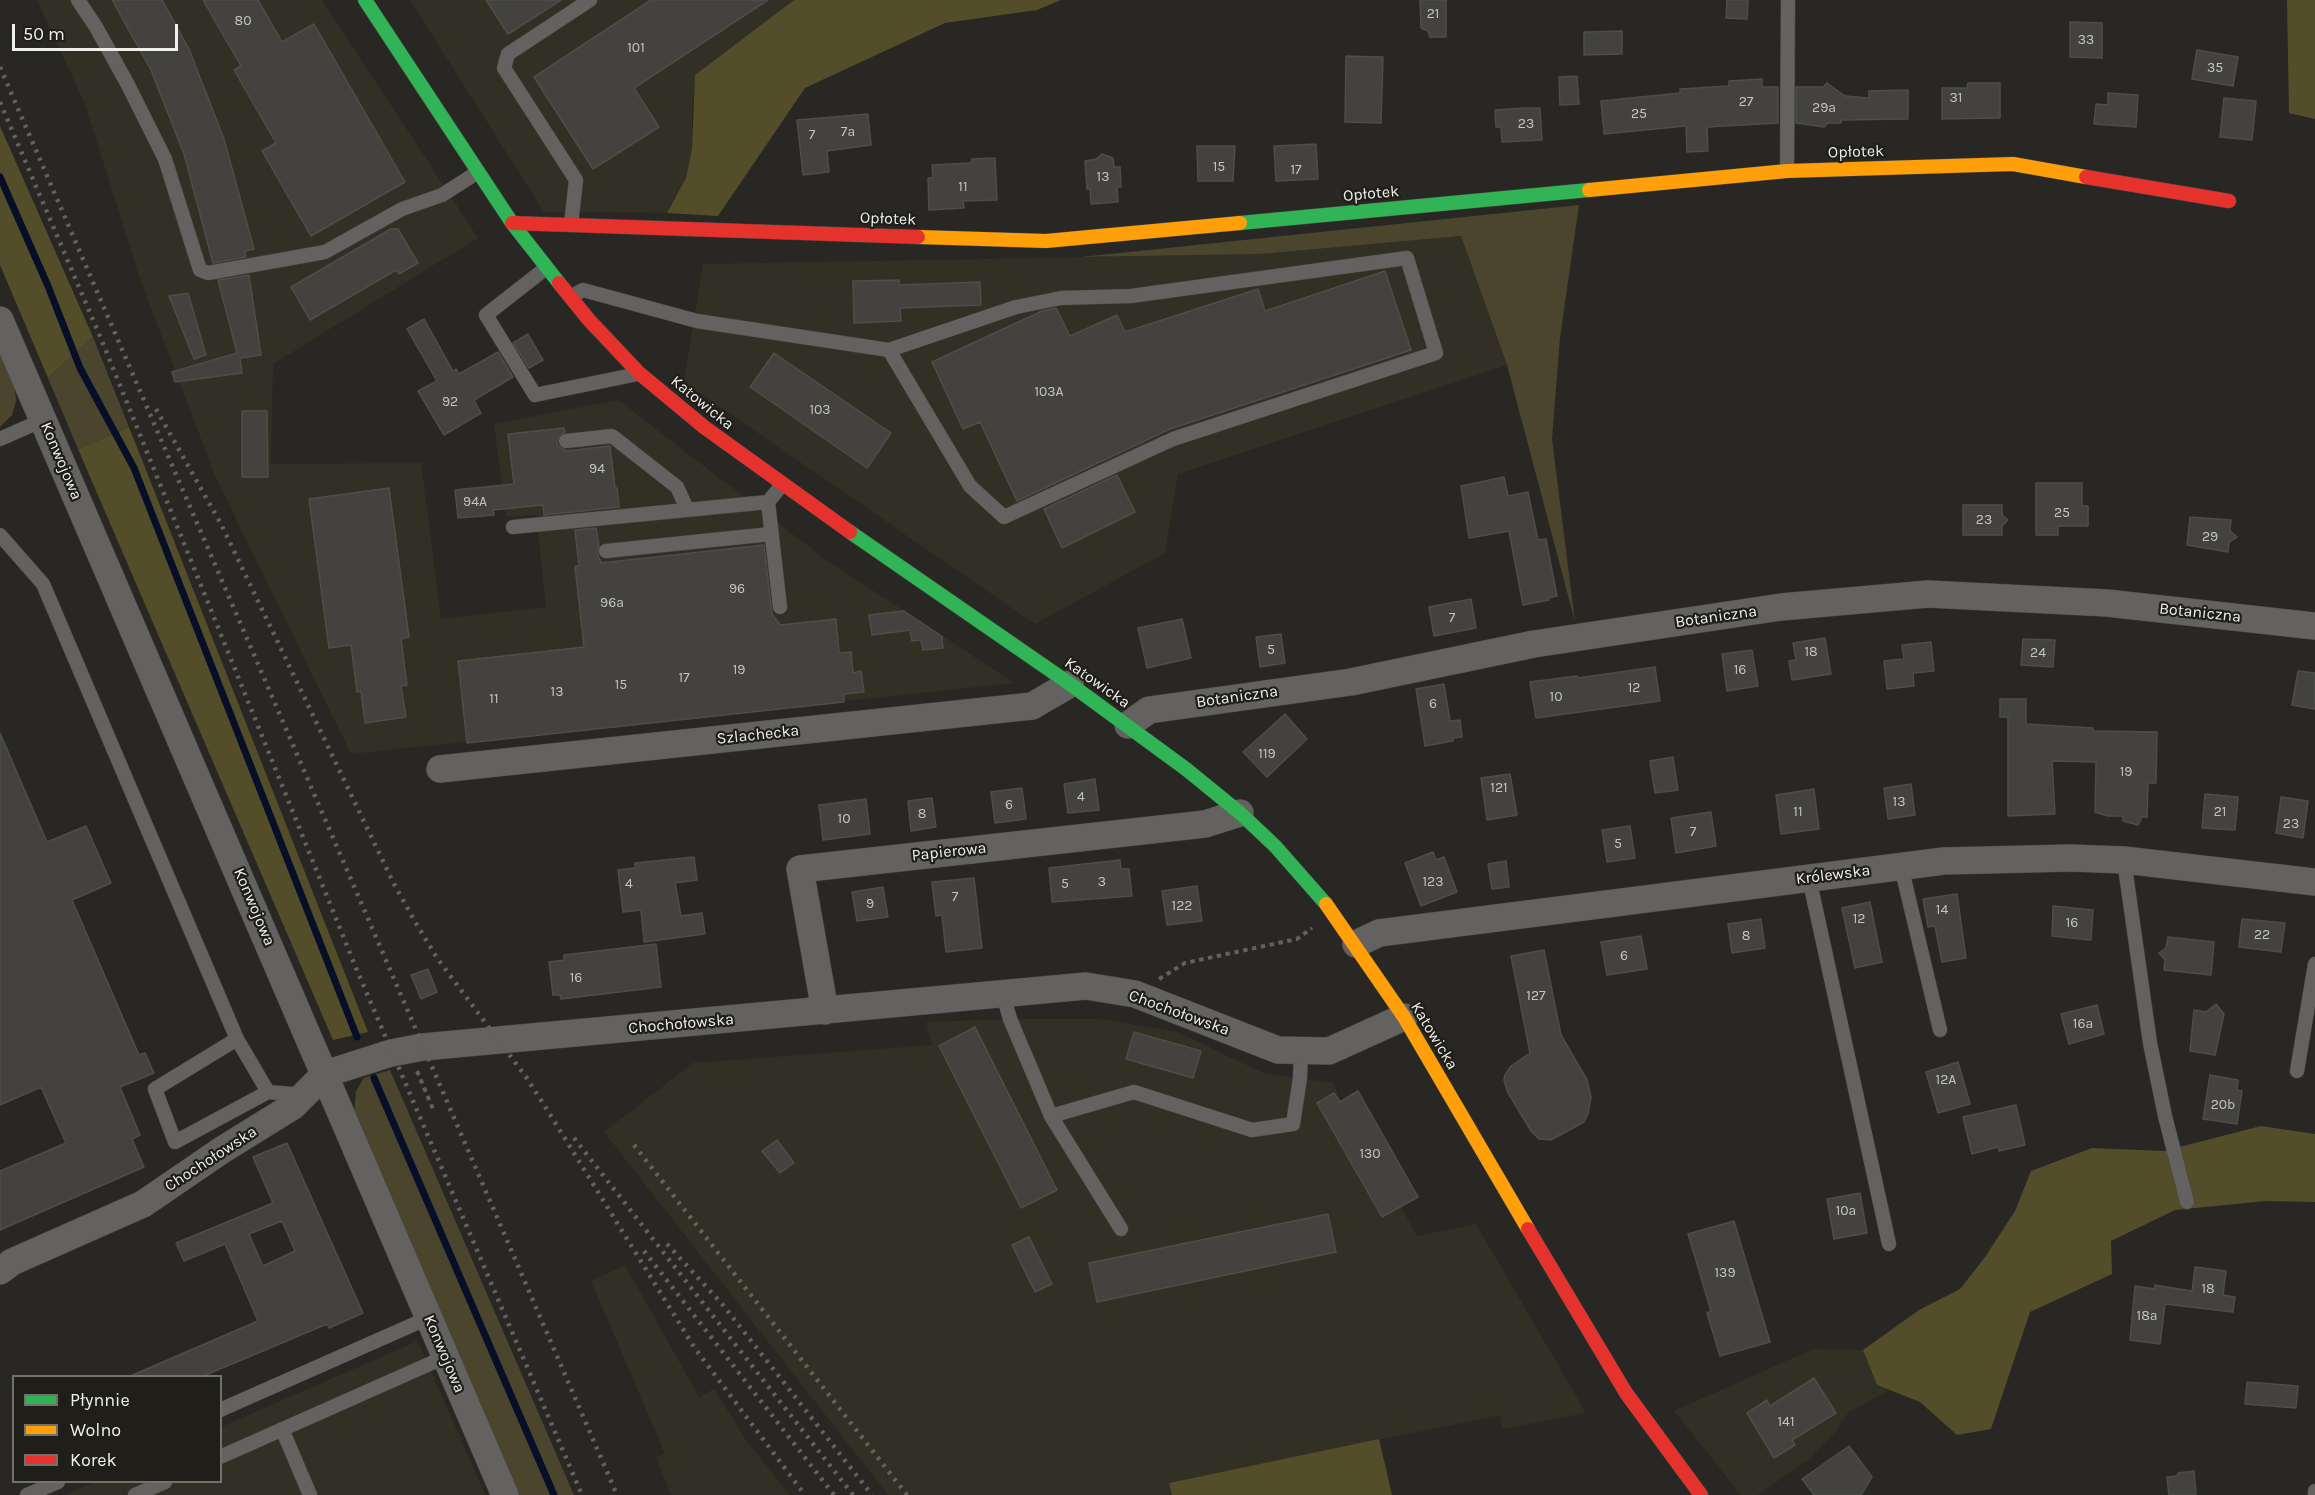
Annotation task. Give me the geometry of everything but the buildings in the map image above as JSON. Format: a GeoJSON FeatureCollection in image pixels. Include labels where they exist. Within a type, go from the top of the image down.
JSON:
{"type":"FeatureCollection","features":[{"type":"Feature","properties":{"kind":"street","name":"Katowicka"},"geometry":{"type":"LineString","coordinates":[[365,0],[512,223],[570,297],[639,373],[704,427],[782,485],[1128,725],[1240,813],[1275,846],[1333,912],[1404,1017],[1607,1363],[1626,1393],[1701,1495]]}},
{"type":"Feature","properties":{"kind":"street","name":"Opłotek"},"geometry":{"type":"LineString","coordinates":[[512,223],[1046,241],[1787,171],[2013,164],[2229,201]]}},
{"type":"Feature","properties":{"kind":"street","name":"Konwojowa"},"geometry":{"type":"LineString","coordinates":[[0,320],[505,1495]]}},
{"type":"Feature","properties":{"kind":"street","name":"Botaniczna"},"geometry":{"type":"LineString","coordinates":[[1128,725],[1149,710],[1351,682],[1534,644],[1781,607],[1928,594],[2107,603],[2315,626]]}},
{"type":"Feature","properties":{"kind":"street","name":"Szlachecka"},"geometry":{"type":"LineString","coordinates":[[440,769],[1032,706],[1070,684]]}},
{"type":"Feature","properties":{"kind":"street","name":"Papierowa"},"geometry":{"type":"LineString","coordinates":[[825,1011],[800,869],[1205,824],[1240,813]]}},
{"type":"Feature","properties":{"kind":"street","name":"Królewska"},"geometry":{"type":"LineString","coordinates":[[1356,944],[1379,933],[1944,861],[2071,858],[2124,860],[2315,882]]}},
{"type":"Feature","properties":{"kind":"street","name":"Chochołowska"},"geometry":{"type":"LineString","coordinates":[[0,1271],[12,1262],[143,1204],[222,1150],[293,1106],[325,1074],[359,1062],[408,1050],[1086,986],[1135,994],[1278,1050],[1329,1052],[1404,1017]]}},
{"type":"Feature","properties":{"kind":"lane"},"geometry":{"type":"LineString","coordinates":[[78,0],[96,27],[128,85],[165,159],[200,270],[208,273],[325,252],[402,209],[442,195],[478,172]]}},
{"type":"Feature","properties":{"kind":"lane"},"geometry":{"type":"LineString","coordinates":[[571,225],[576,180],[504,68],[508,54],[590,0]]}},
{"type":"Feature","properties":{"kind":"lane"},"geometry":{"type":"LineString","coordinates":[[1787,171],[1788,0]]}},
{"type":"Feature","properties":{"kind":"lane"},"geometry":{"type":"LineString","coordinates":[[570,297],[583,290],[697,321],[889,350],[1016,308],[1061,298],[1131,296],[1407,258],[1436,353],[1173,440],[1004,517],[970,486],[889,350]]}},
{"type":"Feature","properties":{"kind":"lane"},"geometry":{"type":"LineString","coordinates":[[546,268],[486,315],[535,395],[639,373]]}},
{"type":"Feature","properties":{"kind":"lane"},"geometry":{"type":"LineString","coordinates":[[0,439],[43,420]]}},
{"type":"Feature","properties":{"kind":"lane"},"geometry":{"type":"LineString","coordinates":[[566,441],[612,436],[677,487],[687,509]]}},
{"type":"Feature","properties":{"kind":"lane"},"geometry":{"type":"LineString","coordinates":[[513,527],[768,501],[782,485]]}},
{"type":"Feature","properties":{"kind":"lane"},"geometry":{"type":"LineString","coordinates":[[768,501],[780,607]]}},
{"type":"Feature","properties":{"kind":"lane"},"geometry":{"type":"LineString","coordinates":[[606,551],[771,534]]}},
{"type":"Feature","properties":{"kind":"lane"},"geometry":{"type":"LineString","coordinates":[[0,535],[43,584],[237,1039],[268,1092]]}},
{"type":"Feature","properties":{"kind":"lane"},"geometry":{"type":"LineString","coordinates":[[2124,860],[2150,1042],[2165,1116],[2187,1202]]}},
{"type":"Feature","properties":{"kind":"lane"},"geometry":{"type":"LineString","coordinates":[[1901,866],[1940,1030]]}},
{"type":"Feature","properties":{"kind":"lane"},"geometry":{"type":"LineString","coordinates":[[1809,878],[1889,1244]]}},
{"type":"Feature","properties":{"kind":"lane"},"geometry":{"type":"LineString","coordinates":[[2296,1071],[2315,964]]}},
{"type":"Feature","properties":{"kind":"lane"},"geometry":{"type":"LineString","coordinates":[[1003,994],[1010,1019],[1051,1116],[1121,1229]]}},
{"type":"Feature","properties":{"kind":"lane"},"geometry":{"type":"LineString","coordinates":[[237,1039],[155,1089],[175,1142],[268,1092],[304,1095]]}},
{"type":"Feature","properties":{"kind":"lane"},"geometry":{"type":"LineString","coordinates":[[1051,1116],[1134,1092],[1252,1130],[1293,1124],[1300,1078],[1301,1051]]}},
{"type":"Feature","properties":{"kind":"lane"},"geometry":{"type":"LineString","coordinates":[[222,1409],[428,1318]]}},
{"type":"Feature","properties":{"kind":"lane"},"geometry":{"type":"LineString","coordinates":[[222,1456],[445,1357]]}},
{"type":"Feature","properties":{"kind":"lane"},"geometry":{"type":"LineString","coordinates":[[282,1429],[310,1495]]}},
{"type":"Feature","properties":{"kind":"lane"},"geometry":{"type":"LineString","coordinates":[[27,1495],[56,1483]]}},
{"type":"Feature","properties":{"kind":"lane"},"geometry":{"type":"LineString","coordinates":[[135,1495],[163,1483]]}},
{"type":"Feature","properties":{"kind":"path"},"geometry":{"type":"LineString","coordinates":[[408,1050],[433,1109]]}},
{"type":"Feature","properties":{"kind":"shaded area"},"geometry":{"type":"Polygon","coordinates":[[[37,0],[322,0],[478,238],[273,364],[271,464],[421,463],[441,619],[546,607],[536,515],[506,517],[494,424],[618,400],[825,559],[1014,683],[351,754],[216,478],[140,279],[85,104],[37,0]]]}},
{"type":"Feature","properties":{"kind":"shaded area"},"geometry":{"type":"Polygon","coordinates":[[[410,0],[794,0],[695,75],[692,149],[686,179],[667,213],[544,212],[410,0]]]}},
{"type":"Feature","properties":{"kind":"shaded area"},"geometry":{"type":"Polygon","coordinates":[[[794,0],[1061,0],[1037,10],[945,23],[805,88],[718,216],[667,213],[686,178],[692,149],[695,75],[794,0]]]}},
{"type":"Feature","properties":{"kind":"shaded area"},"geometry":{"type":"Polygon","coordinates":[[[2287,0],[2315,0],[2315,119],[2289,113],[2287,0]]]}},
{"type":"Feature","properties":{"kind":"shaded area"},"geometry":{"type":"Polygon","coordinates":[[[0,126],[93,337],[48,378],[0,265],[0,126]]]}},
{"type":"Feature","properties":{"kind":"shaded area"},"geometry":{"type":"Polygon","coordinates":[[[1579,205],[1560,338],[1552,439],[1575,622],[1507,365],[1461,236],[1261,254],[1081,257],[1579,205]]]}},
{"type":"Feature","properties":{"kind":"shaded area"},"geometry":{"type":"Polygon","coordinates":[[[1461,236],[1507,365],[1178,474],[1165,553],[1035,624],[684,382],[703,264],[1261,254],[1461,236]]]}},
{"type":"Feature","properties":{"kind":"shaded area"},"geometry":{"type":"Polygon","coordinates":[[[93,337],[129,427],[78,449],[48,378],[93,337]]]}},
{"type":"Feature","properties":{"kind":"shaded area"},"geometry":{"type":"Polygon","coordinates":[[[0,349],[14,380],[16,401],[12,415],[0,427],[0,349]]]}},
{"type":"Feature","properties":{"kind":"shaded area"},"geometry":{"type":"Polygon","coordinates":[[[129,427],[368,1032],[333,1040],[78,449],[129,427]]]}},
{"type":"Feature","properties":{"kind":"shaded area"},"geometry":{"type":"Polygon","coordinates":[[[1101,1019],[1178,1032],[1263,1073],[1334,1083],[1340,1101],[1358,1091],[1418,1197],[1401,1207],[1417,1236],[1476,1224],[1586,1413],[1503,1429],[1500,1415],[1169,1483],[1172,1495],[888,1495],[604,1132],[693,1063],[932,1045],[926,1022],[1101,1019]]]}},
{"type":"Feature","properties":{"kind":"shaded area"},"geometry":{"type":"Polygon","coordinates":[[[390,1070],[574,1495],[518,1495],[354,1114],[356,1091],[364,1078],[390,1070]]]}},
{"type":"Feature","properties":{"kind":"shaded area"},"geometry":{"type":"Polygon","coordinates":[[[2261,1126],[2315,1134],[2315,1202],[2265,1201],[2175,1210],[2111,1241],[2112,1274],[2030,1312],[1991,1429],[1957,1435],[1920,1402],[1877,1385],[1863,1350],[1919,1310],[1960,1289],[1985,1257],[2015,1211],[2031,1171],[2092,1148],[2164,1151],[2261,1126]]]}},
{"type":"Feature","properties":{"kind":"shaded area"},"geometry":{"type":"Polygon","coordinates":[[[625,1265],[699,1397],[714,1389],[746,1440],[790,1495],[671,1495],[656,1457],[665,1454],[591,1281],[625,1265]]]}},
{"type":"Feature","properties":{"kind":"shaded area"},"geometry":{"type":"Polygon","coordinates":[[[418,1341],[485,1495],[65,1495],[94,1483],[222,1483],[222,1427],[418,1341]]]}},
{"type":"Feature","properties":{"kind":"shaded area"},"geometry":{"type":"Polygon","coordinates":[[[1813,1349],[1863,1350],[1877,1385],[1889,1390],[1848,1413],[1834,1433],[1810,1458],[1758,1495],[1741,1495],[1674,1411],[1813,1349]]]}},
{"type":"Feature","properties":{"kind":"shaded area"},"geometry":{"type":"Polygon","coordinates":[[[1379,1439],[1392,1495],[1172,1495],[1169,1483],[1379,1439]]]}},
{"type":"Feature","properties":{"kind":"waterway"},"geometry":{"type":"LineString","coordinates":[[0,177],[48,286],[80,368],[134,468],[357,1037]]}},
{"type":"Feature","properties":{"kind":"waterway"},"geometry":{"type":"LineString","coordinates":[[374,1078],[554,1495]]}},
{"type":"Feature","properties":{"kind":"railway"},"geometry":{"type":"LineString","coordinates":[[0,67],[617,1495]]}},
{"type":"Feature","properties":{"kind":"railway"},"geometry":{"type":"LineString","coordinates":[[0,102],[102,341],[356,968],[582,1495]]}},
{"type":"Feature","properties":{"kind":"railway"},"geometry":{"type":"LineString","coordinates":[[156,409],[221,524],[393,882],[414,920],[437,958],[526,1077],[694,1347],[805,1495]]}},
{"type":"Feature","properties":{"kind":"railway"},"geometry":{"type":"LineString","coordinates":[[574,1138],[853,1495]]}},
{"type":"Feature","properties":{"kind":"railway"},"geometry":{"type":"LineString","coordinates":[[634,1145],[907,1495]]}},
{"type":"Feature","properties":{"kind":"railway"},"geometry":{"type":"LineString","coordinates":[[667,1244],[723,1305],[872,1495]]}},
{"type":"Feature","properties":{"kind":"railway"},"geometry":{"type":"LineString","coordinates":[[644,1251],[834,1495]]}},
{"type":"Feature","properties":{"kind":"traffic: fast"},"geometry":{"type":"LineString","coordinates":[[365,0],[512,223],[559,283]]}},
{"type":"Feature","properties":{"kind":"traffic: fast"},"geometry":{"type":"LineString","coordinates":[[1240,223],[1589,190]]}},
{"type":"Feature","properties":{"kind":"traffic: fast"},"geometry":{"type":"LineString","coordinates":[[850,532],[1070,684],[1186,769],[1240,813],[1275,846],[1326,904]]}},
{"type":"Feature","properties":{"kind":"traffic: slow"},"geometry":{"type":"LineString","coordinates":[[1589,190],[1787,171],[2013,164],[2086,177]]}},
{"type":"Feature","properties":{"kind":"traffic: slow"},"geometry":{"type":"LineString","coordinates":[[918,237],[1046,241],[1240,223]]}},
{"type":"Feature","properties":{"kind":"traffic: slow"},"geometry":{"type":"LineString","coordinates":[[1326,904],[1404,1017],[1528,1229]]}},
{"type":"Feature","properties":{"kind":"traffic: jam"},"geometry":{"type":"LineString","coordinates":[[2086,177],[2229,201]]}},
{"type":"Feature","properties":{"kind":"traffic: jam"},"geometry":{"type":"LineString","coordinates":[[512,223],[918,237]]}},
{"type":"Feature","properties":{"kind":"traffic: jam"},"geometry":{"type":"LineString","coordinates":[[559,283],[589,320],[639,373],[704,427],[850,532]]}},
{"type":"Feature","properties":{"kind":"traffic: jam"},"geometry":{"type":"LineString","coordinates":[[1528,1229],[1626,1393],[1701,1495]]}}]}
